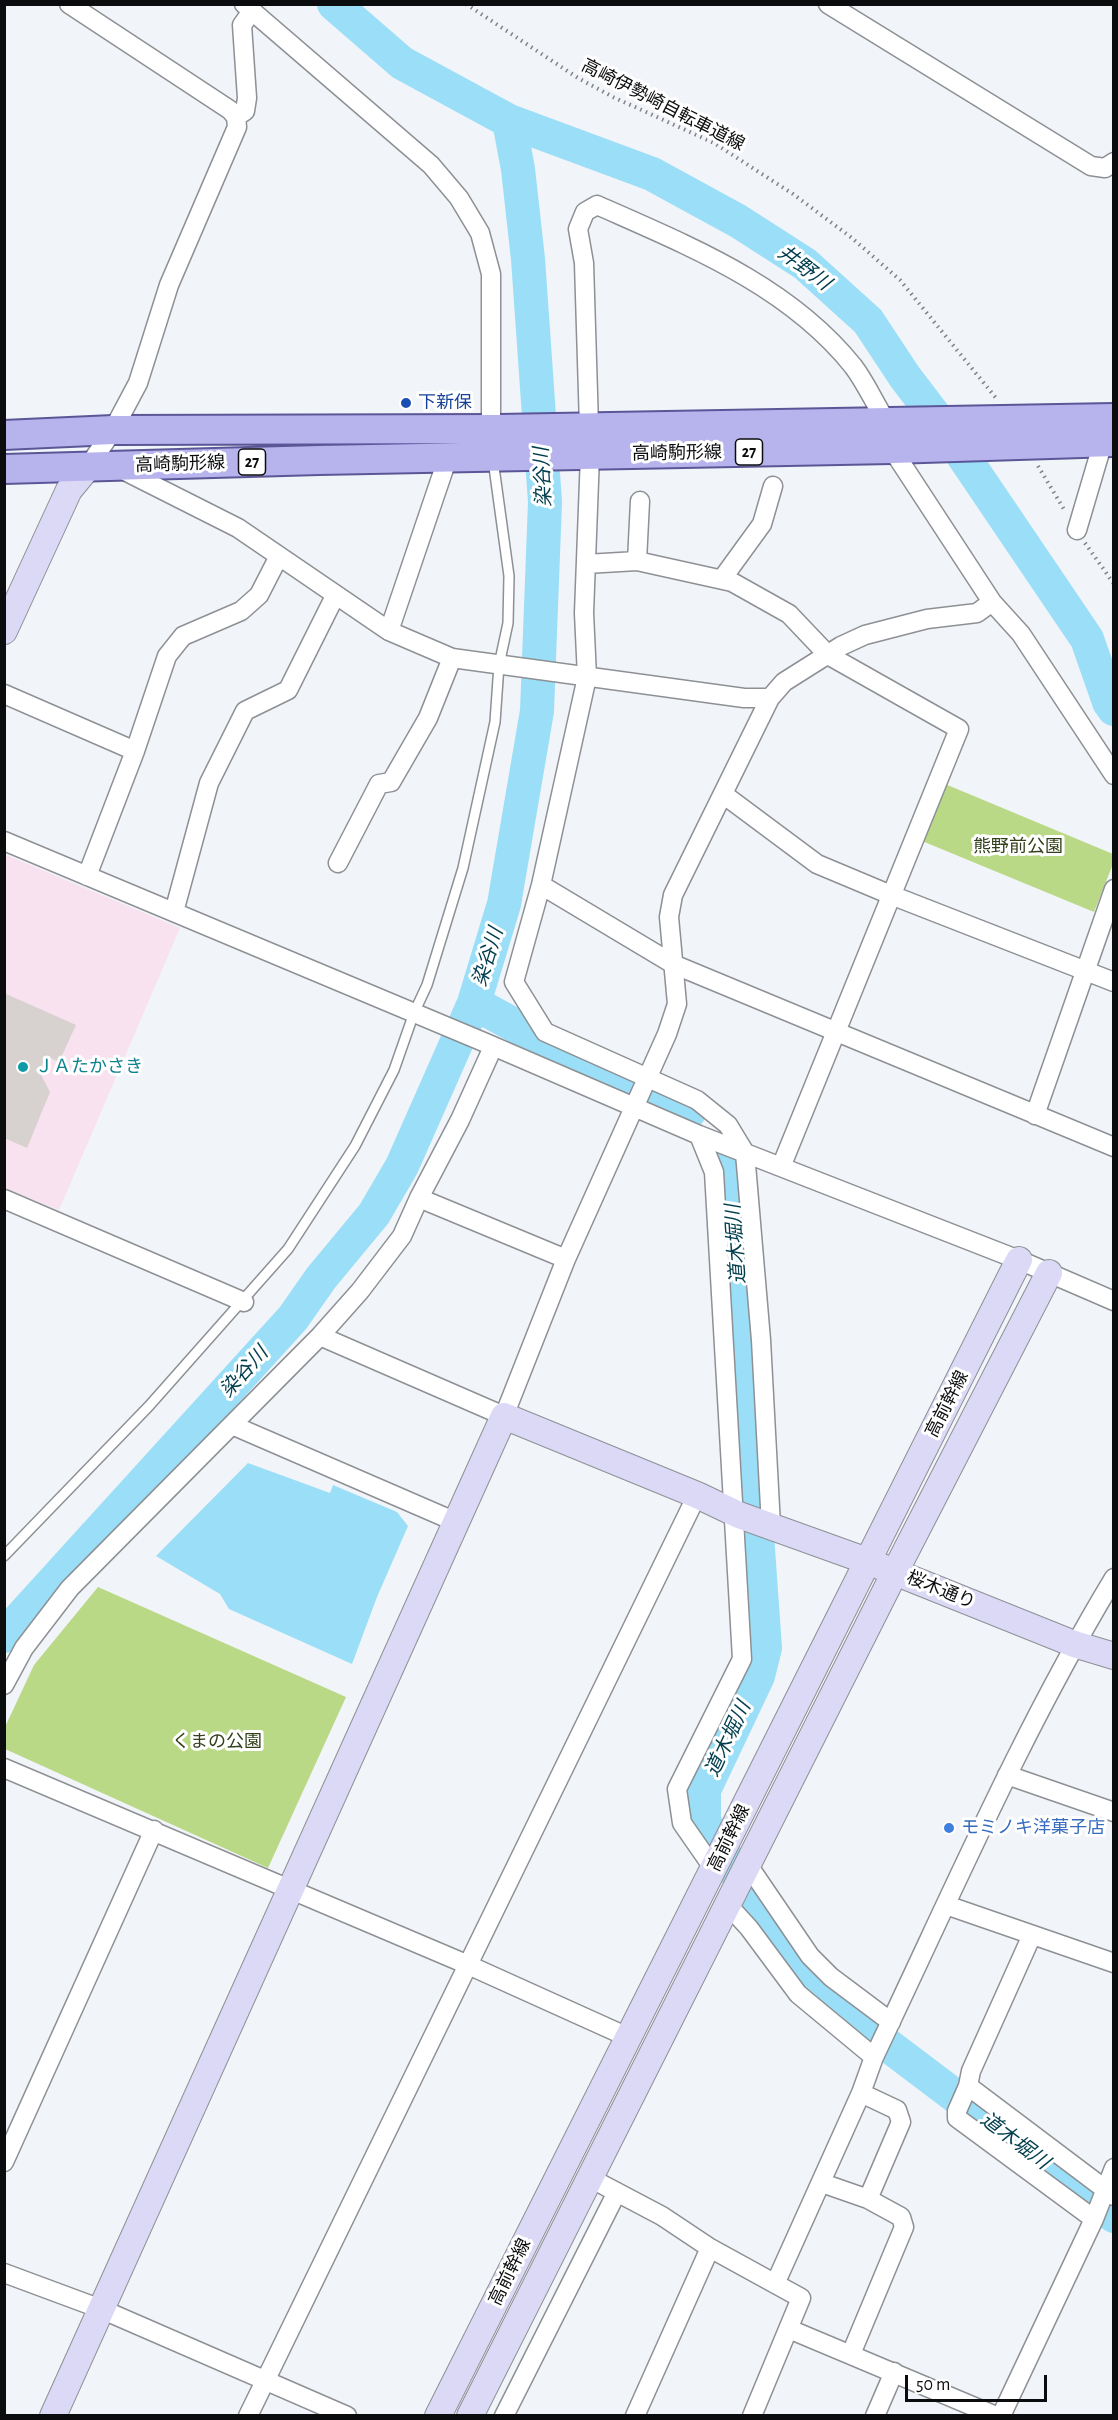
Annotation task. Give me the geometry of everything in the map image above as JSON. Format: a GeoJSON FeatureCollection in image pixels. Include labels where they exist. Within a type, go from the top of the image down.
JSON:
{"type":"FeatureCollection","features":[{"type":"Feature","properties":{"kind":"main road","name":"27"},"geometry":{"type":"LineString","coordinates":[[892,421],[1007,429],[1108,430]]}},
{"type":"Feature","properties":{"kind":"main road","name":"高崎駒形線"},"geometry":{"type":"LineString","coordinates":[[583,426],[892,421]]}},
{"type":"Feature","properties":{"kind":"main road","name":"27"},"geometry":{"type":"LineString","coordinates":[[496,443],[583,426]]}},
{"type":"Feature","properties":{"kind":"main road","name":"27"},"geometry":{"type":"LineString","coordinates":[[903,448],[1007,429]]}},
{"type":"Feature","properties":{"kind":"main road","name":"高崎駒形線"},"geometry":{"type":"LineString","coordinates":[[4,435],[113,430],[496,443]]}},
{"type":"Feature","properties":{"kind":"main road","name":"27"},"geometry":{"type":"LineString","coordinates":[[496,443],[587,455]]}},
{"type":"Feature","properties":{"kind":"main road","name":"高崎駒形線"},"geometry":{"type":"LineString","coordinates":[[4,469],[448,457],[496,443]]}},
{"type":"Feature","properties":{"kind":"main road","name":"高崎駒形線"},"geometry":{"type":"LineString","coordinates":[[587,455],[903,448]]}},
{"type":"Feature","properties":{"kind":"street"},"geometry":{"type":"LineString","coordinates":[[4,631],[69,489],[102,467],[113,430],[138,383],[169,285],[237,127],[236,117],[231,110],[69,4]]}},
{"type":"Feature","properties":{"kind":"street"},"geometry":{"type":"LineString","coordinates":[[828,4],[1091,166],[1105,168],[1113,162]]}},
{"type":"Feature","properties":{"kind":"street"},"geometry":{"type":"LineString","coordinates":[[236,117],[245,111],[247,98],[242,25],[248,8],[431,165],[459,198],[480,233],[492,274],[496,443]]}},
{"type":"Feature","properties":{"kind":"street"},"geometry":{"type":"LineString","coordinates":[[583,426],[584,263],[578,229],[585,212],[597,205],[679,240],[770,290],[804,315],[854,367],[892,421]]}},
{"type":"Feature","properties":{"kind":"street"},"geometry":{"type":"LineString","coordinates":[[1077,530],[1108,430]]}},
{"type":"Feature","properties":{"kind":"street"},"geometry":{"type":"LineString","coordinates":[[903,448],[992,602],[1021,634],[1113,775]]}},
{"type":"Feature","properties":{"kind":"street"},"geometry":{"type":"LineString","coordinates":[[587,455],[582,676],[541,885],[514,982],[545,1032],[697,1100],[728,1125],[745,1153],[760,1328],[769,1525]]}},
{"type":"Feature","properties":{"kind":"street"},"geometry":{"type":"LineString","coordinates":[[389,631],[448,457]]}},
{"type":"Feature","properties":{"kind":"street"},"geometry":{"type":"LineString","coordinates":[[102,467],[238,528],[389,631],[452,658],[744,698],[770,698]]}},
{"type":"Feature","properties":{"kind":"street"},"geometry":{"type":"LineString","coordinates":[[722,579],[762,524],[773,486]]}},
{"type":"Feature","properties":{"kind":"street"},"geometry":{"type":"LineString","coordinates":[[637,561],[640,501]]}},
{"type":"Feature","properties":{"kind":"street"},"geometry":{"type":"LineString","coordinates":[[87,876],[135,751],[167,656],[183,636],[241,612],[259,595],[279,556]]}},
{"type":"Feature","properties":{"kind":"street"},"geometry":{"type":"LineString","coordinates":[[586,564],[637,561],[732,582],[789,614],[828,655],[959,729],[781,1167]]}},
{"type":"Feature","properties":{"kind":"street"},"geometry":{"type":"LineString","coordinates":[[174,912],[209,783],[245,711],[288,690],[336,596]]}},
{"type":"Feature","properties":{"kind":"street"},"geometry":{"type":"LineString","coordinates":[[53,2415],[504,1416],[566,1259],[667,1034],[677,1004],[669,916],[673,895],[770,698],[784,682],[841,646],[865,635],[927,619],[977,613],[992,602]]}},
{"type":"Feature","properties":{"kind":"street"},"geometry":{"type":"LineString","coordinates":[[338,863],[379,784],[391,783],[428,718],[452,658]]}},
{"type":"Feature","properties":{"kind":"street"},"geometry":{"type":"LineString","coordinates":[[4,694],[135,751]]}},
{"type":"Feature","properties":{"kind":"street"},"geometry":{"type":"LineString","coordinates":[[723,794],[817,864],[1113,982]]}},
{"type":"Feature","properties":{"kind":"street"},"geometry":{"type":"LineString","coordinates":[[4,841],[489,1045],[636,1104],[699,1135],[1019,1260],[1113,1301]]}},
{"type":"Feature","properties":{"kind":"street"},"geometry":{"type":"LineString","coordinates":[[541,885],[673,964],[1113,1147]]}},
{"type":"Feature","properties":{"kind":"street"},"geometry":{"type":"LineString","coordinates":[[1035,1115],[1113,889]]}},
{"type":"Feature","properties":{"kind":"street"},"geometry":{"type":"LineString","coordinates":[[4,1685],[24,1648],[70,1588],[320,1336],[360,1291],[402,1236],[460,1120],[489,1045]]}},
{"type":"Feature","properties":{"kind":"street"},"geometry":{"type":"LineString","coordinates":[[699,1135],[714,1172],[736,1514],[742,1659],[677,1789],[682,1823],[714,1869]]}},
{"type":"Feature","properties":{"kind":"street"},"geometry":{"type":"LineString","coordinates":[[419,1198],[566,1259]]}},
{"type":"Feature","properties":{"kind":"street"},"geometry":{"type":"LineString","coordinates":[[4,1199],[244,1302]]}},
{"type":"Feature","properties":{"kind":"street","name":"高前幹線"},"geometry":{"type":"LineString","coordinates":[[438,2415],[630,2038],[1019,1260]]}},
{"type":"Feature","properties":{"kind":"street","name":"高前幹線"},"geometry":{"type":"LineString","coordinates":[[470,2415],[1049,1273]]}},
{"type":"Feature","properties":{"kind":"street"},"geometry":{"type":"LineString","coordinates":[[320,1336],[504,1416],[697,1495],[736,1514]]}},
{"type":"Feature","properties":{"kind":"street"},"geometry":{"type":"LineString","coordinates":[[232,1425],[456,1522]]}},
{"type":"Feature","properties":{"kind":"street"},"geometry":{"type":"LineString","coordinates":[[248,2415],[466,1964],[697,1495]]}},
{"type":"Feature","properties":{"kind":"street","name":"桜木通り"},"geometry":{"type":"LineString","coordinates":[[736,1514],[896,1572],[1074,1644],[1113,1656]]}},
{"type":"Feature","properties":{"kind":"street"},"geometry":{"type":"LineString","coordinates":[[775,2284],[822,2183],[874,2057],[1007,1775],[1074,1644],[1113,1578]]}},
{"type":"Feature","properties":{"kind":"street"},"geometry":{"type":"LineString","coordinates":[[4,1768],[290,1887],[630,2038]]}},
{"type":"Feature","properties":{"kind":"street"},"geometry":{"type":"LineString","coordinates":[[1007,1775],[1113,1812]]}},
{"type":"Feature","properties":{"kind":"street"},"geometry":{"type":"LineString","coordinates":[[4,2162],[154,1830]]}},
{"type":"Feature","properties":{"kind":"street"},"geometry":{"type":"LineString","coordinates":[[748,1865],[810,1956],[831,1977],[891,2022]]}},
{"type":"Feature","properties":{"kind":"street"},"geometry":{"type":"LineString","coordinates":[[728,1905],[749,1928],[798,1994],[874,2057]]}},
{"type":"Feature","properties":{"kind":"street"},"geometry":{"type":"LineString","coordinates":[[946,1905],[1113,1963]]}},
{"type":"Feature","properties":{"kind":"street"},"geometry":{"type":"LineString","coordinates":[[1032,1935],[971,2071],[967,2089],[957,2111],[957,2118],[1094,2219]]}},
{"type":"Feature","properties":{"kind":"street"},"geometry":{"type":"LineString","coordinates":[[967,2089],[1110,2193]]}},
{"type":"Feature","properties":{"kind":"street"},"geometry":{"type":"LineString","coordinates":[[861,2093],[897,2110],[901,2122],[868,2199]]}},
{"type":"Feature","properties":{"kind":"street"},"geometry":{"type":"LineString","coordinates":[[1001,2415],[1094,2219],[1110,2193],[1113,2168]]}},
{"type":"Feature","properties":{"kind":"street"},"geometry":{"type":"LineString","coordinates":[[590,2178],[662,2216],[710,2248],[801,2298],[752,2415]]}},
{"type":"Feature","properties":{"kind":"street"},"geometry":{"type":"LineString","coordinates":[[822,2183],[868,2199],[901,2217],[904,2227],[851,2354]]}},
{"type":"Feature","properties":{"kind":"street"},"geometry":{"type":"LineString","coordinates":[[504,2415],[617,2192]]}},
{"type":"Feature","properties":{"kind":"street"},"geometry":{"type":"LineString","coordinates":[[635,2415],[710,2248]]}},
{"type":"Feature","properties":{"kind":"street"},"geometry":{"type":"LineString","coordinates":[[4,2274],[100,2309],[348,2415]]}},
{"type":"Feature","properties":{"kind":"street"},"geometry":{"type":"LineString","coordinates":[[789,2329],[996,2415]]}},
{"type":"Feature","properties":{"kind":"street"},"geometry":{"type":"LineString","coordinates":[[875,2415],[894,2372]]}},
{"type":"Feature","properties":{"kind":"lane"},"geometry":{"type":"LineString","coordinates":[[4,1557],[149,1406],[244,1302],[288,1249],[355,1146],[420,1015],[481,792],[503,666],[508,623],[509,576],[496,443]]}},
{"type":"Feature","properties":{"kind":"path","name":"高崎伊勢崎自転車道線"},"geometry":{"type":"LineString","coordinates":[[466,4],[578,78],[714,143],[793,194],[852,238],[900,280],[1007,429]]}},
{"type":"Feature","properties":{"kind":"shaded area"},"geometry":{"type":"Polygon","coordinates":[[[4,854],[180,928],[59,1210],[5,1188],[4,854]]]}},
{"type":"Feature","properties":{"kind":"green space","name":"熊野前公園"},"geometry":{"type":"Polygon","coordinates":[[[945,784],[1113,854],[1113,864],[1094,912],[922,841],[945,784]]]}},
{"type":"Feature","properties":{"kind":"green space","name":"くまの公園"},"geometry":{"type":"Polygon","coordinates":[[[98,1587],[346,1697],[268,1868],[5,1749],[5,1727],[34,1665],[98,1587]]]}},
{"type":"Feature","properties":{"kind":"water"},"geometry":{"type":"Polygon","coordinates":[[[248,1463],[330,1493],[333,1485],[397,1512],[408,1526],[377,1597],[352,1664],[229,1609],[220,1594],[156,1556],[248,1463]]]}},
{"type":"Feature","properties":{"kind":"building","name":"ＪＡたかさき"},"geometry":{"type":"Polygon","coordinates":[[[4,993],[76,1025],[59,1062],[46,1056],[39,1071],[50,1092],[27,1148],[4,1138],[4,993]]]}},
{"type":"Feature","properties":{"kind":"waterway","name":"井野川"},"geometry":{"type":"LineString","coordinates":[[334,4],[402,63],[509,121],[652,174],[738,221],[805,264],[868,321],[905,377],[947,432],[1087,639],[1109,702],[1114,709]]}},
{"type":"Feature","properties":{"kind":"waterway","name":"染谷川"},"geometry":{"type":"LineString","coordinates":[[4,1636],[293,1318],[321,1278],[374,1214],[402,1166],[474,1003],[504,904],[537,711],[545,502],[528,259],[518,169],[509,121]]}},
{"type":"Feature","properties":{"kind":"waterway","name":"道木堀川"},"geometry":{"type":"LineString","coordinates":[[474,1003],[536,1037],[690,1111]]}},
{"type":"Feature","properties":{"kind":"waterway","name":"道木堀川"},"geometry":{"type":"LineString","coordinates":[[726,1157],[731,1168],[765,1648],[758,1676],[704,1790],[704,1822],[796,1967],[828,2000],[1114,2216]]}},
{"type":"Feature","properties":{"kind":"place","name":"下新保"},"geometry":{"type":"Point","coordinates":[406,403]}},
{"type":"Feature","properties":{"kind":"place","name":"ＪＡたかさき"},"geometry":{"type":"Point","coordinates":[23,1067]}},
{"type":"Feature","properties":{"kind":"place","name":"モミノキ洋菓子店"},"geometry":{"type":"Point","coordinates":[949,1828]}}]}
